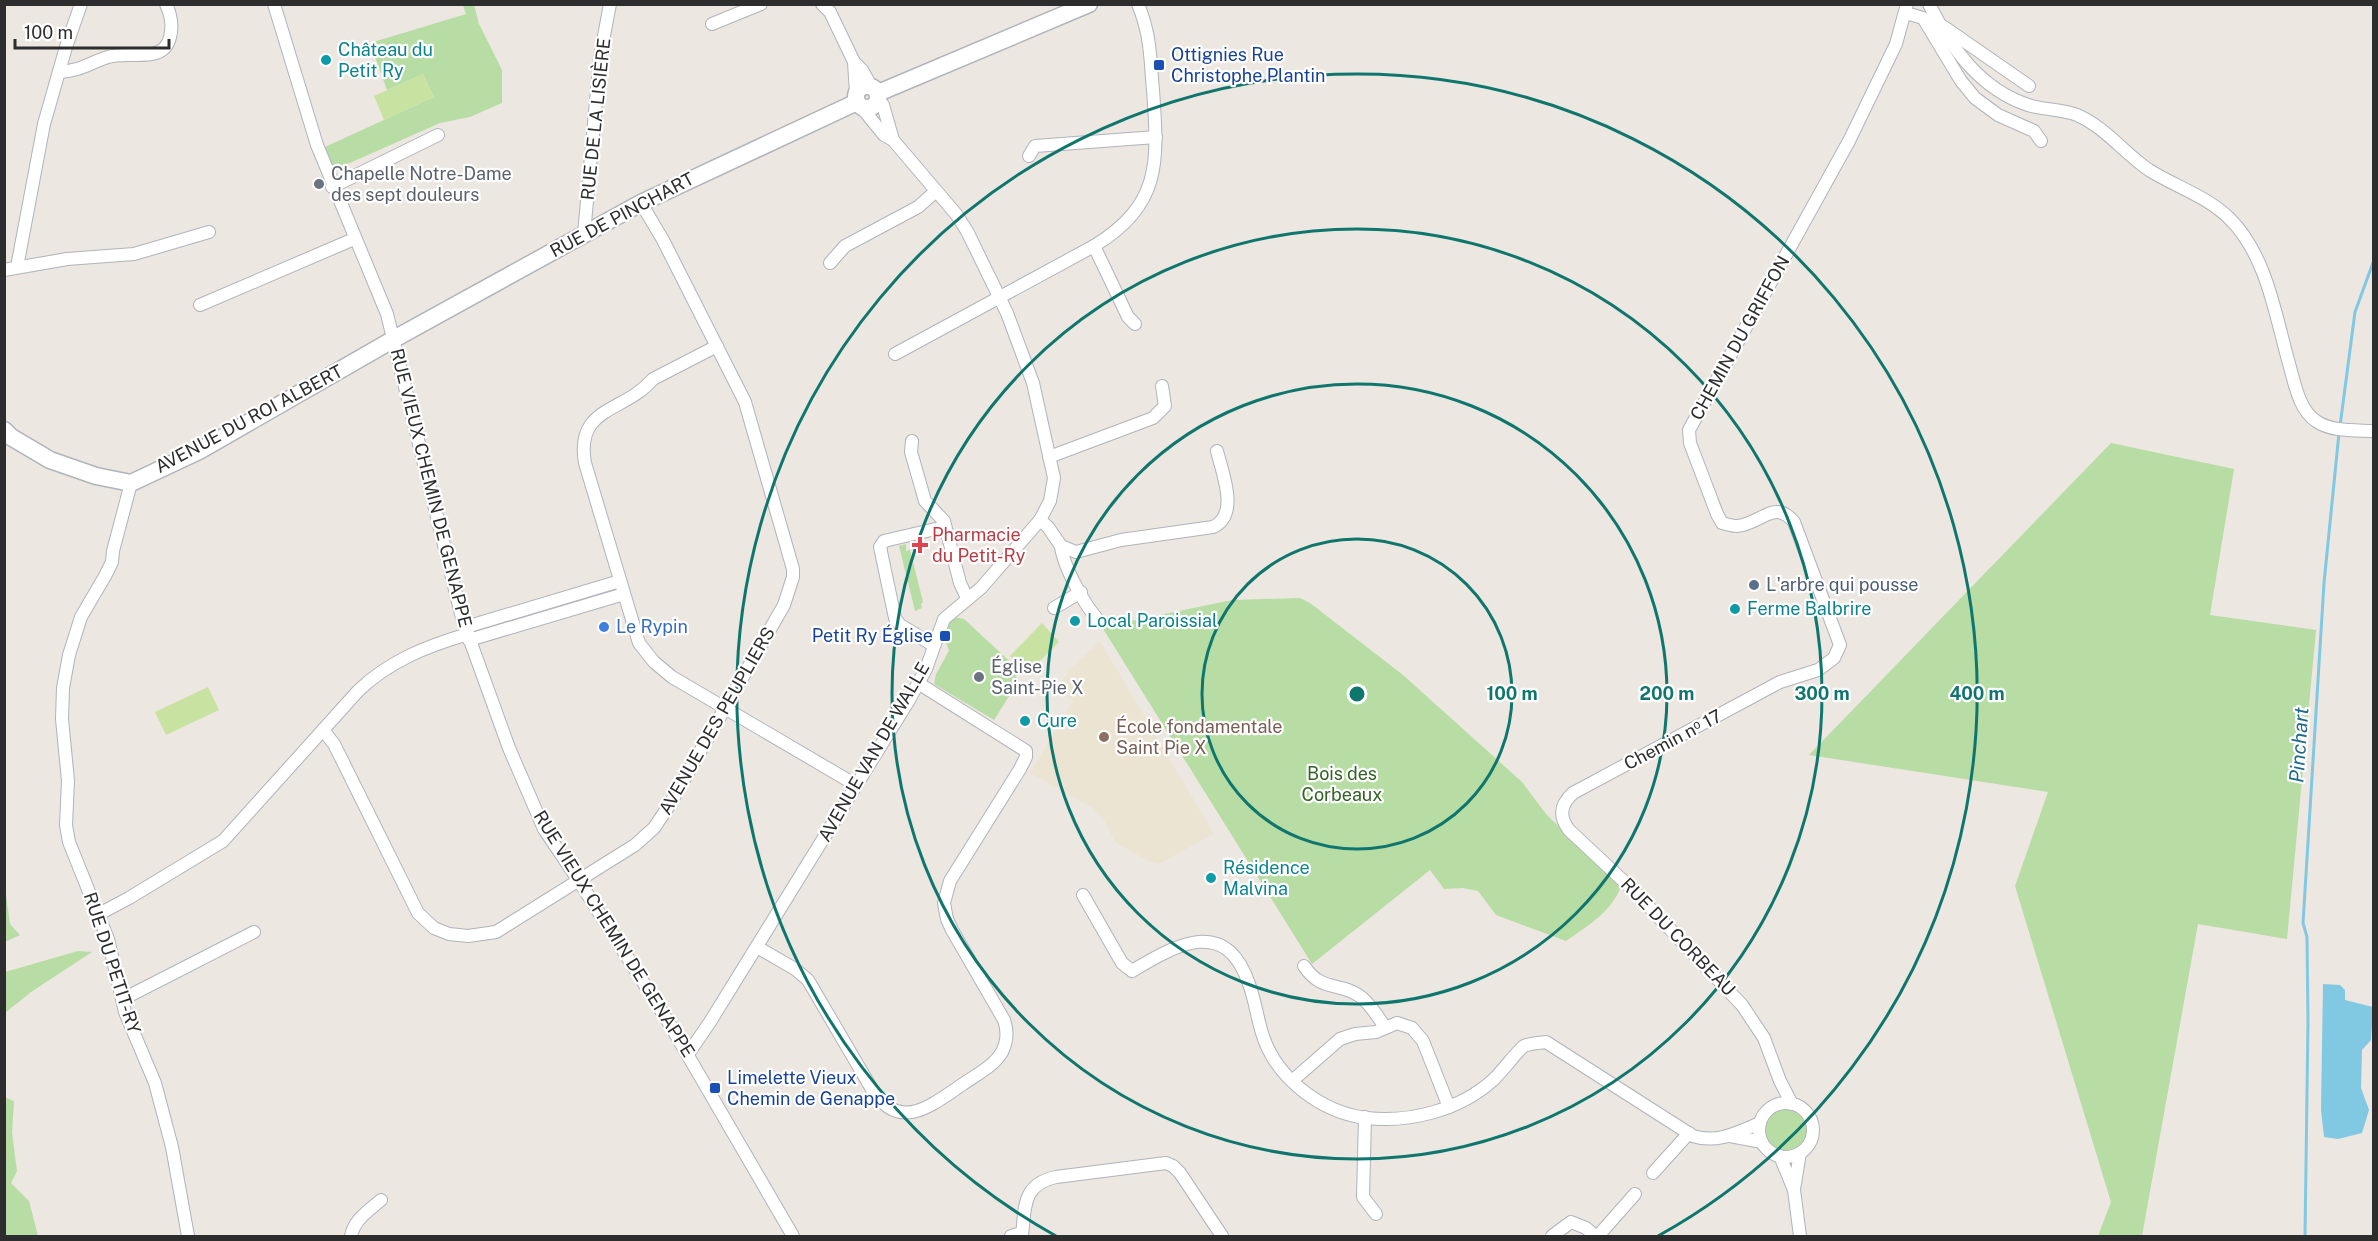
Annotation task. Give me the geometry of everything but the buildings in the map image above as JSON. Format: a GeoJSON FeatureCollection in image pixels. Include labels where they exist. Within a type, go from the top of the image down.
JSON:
{"type":"FeatureCollection","features":[{"type":"Feature","properties":{"kind":"main road","name":"RUE DE PINCHART"},"geometry":{"type":"LineString","coordinates":[[394,339],[641,203],[867,97],[1089,4]]}},
{"type":"Feature","properties":{"kind":"main road","name":"AVENUE DU ROI ALBERT"},"geometry":{"type":"LineString","coordinates":[[131,483],[199,451],[394,339]]}},
{"type":"Feature","properties":{"kind":"main road"},"geometry":{"type":"LineString","coordinates":[[4,430],[11,437],[50,460],[96,476],[131,483]]}},
{"type":"Feature","properties":{"kind":"street"},"geometry":{"type":"LineString","coordinates":[[81,4],[44,124],[11,268],[67,259],[134,254],[209,232]]}},
{"type":"Feature","properties":{"kind":"street"},"geometry":{"type":"LineString","coordinates":[[59,72],[76,71],[117,54],[159,52],[165,47],[171,33],[170,14],[166,4]]}},
{"type":"Feature","properties":{"kind":"street","name":"RUE VIEUX CHEMIN DE GENAPPE"},"geometry":{"type":"LineString","coordinates":[[274,4],[311,129],[332,187],[387,315],[468,634],[509,748],[544,829],[579,880],[688,1054],[793,1236]]}},
{"type":"Feature","properties":{"kind":"street","name":"RUE DE LA LISIÈRE"},"geometry":{"type":"LineString","coordinates":[[584,234],[600,57],[610,4]]}},
{"type":"Feature","properties":{"kind":"street"},"geometry":{"type":"LineString","coordinates":[[712,24],[760,4]]}},
{"type":"Feature","properties":{"kind":"street"},"geometry":{"type":"LineString","coordinates":[[895,354],[1094,246],[1122,226],[1143,200],[1156,156],[1156,137],[1148,28],[1138,4]]}},
{"type":"Feature","properties":{"kind":"street"},"geometry":{"type":"LineString","coordinates":[[1929,4],[1939,24],[1968,64],[1999,92],[2030,105],[2084,119],[2150,170],[2210,202],[2229,218],[2247,240],[2259,264],[2304,406],[2317,422],[2342,429],[2373,431]]}},
{"type":"Feature","properties":{"kind":"street"},"geometry":{"type":"LineString","coordinates":[[827,7],[854,62],[862,70],[867,97]]}},
{"type":"Feature","properties":{"kind":"street"},"geometry":{"type":"LineString","coordinates":[[1907,9],[1923,18],[1961,81],[1975,98],[1998,115],[2034,131],[2041,141]]}},
{"type":"Feature","properties":{"kind":"street","name":"CHEMIN DU GRIFFON"},"geometry":{"type":"LineString","coordinates":[[1787,680],[1818,669],[1834,658],[1840,645],[1794,522],[1788,514],[1778,511],[1737,526],[1722,522],[1690,443],[1689,430],[1849,141],[1896,44],[1907,9]]}},
{"type":"Feature","properties":{"kind":"street"},"geometry":{"type":"LineString","coordinates":[[1939,24],[2029,86]]}},
{"type":"Feature","properties":{"kind":"street","name":"AVENUE VAN DE WALLE"},"geometry":{"type":"LineString","coordinates":[[867,97],[884,135],[893,140]]}},
{"type":"Feature","properties":{"kind":"street","name":"AVENUE VAN DE WALLE"},"geometry":{"type":"LineString","coordinates":[[688,1054],[710,1023],[918,683],[926,669],[944,619],[993,575],[1040,520],[1047,510],[1053,490],[1054,478],[1033,383],[1007,313],[967,231],[956,214],[893,140],[867,97]]}},
{"type":"Feature","properties":{"kind":"street"},"geometry":{"type":"LineString","coordinates":[[332,187],[438,135]]}},
{"type":"Feature","properties":{"kind":"street"},"geometry":{"type":"LineString","coordinates":[[1029,156],[1035,147],[1156,137]]}},
{"type":"Feature","properties":{"kind":"street"},"geometry":{"type":"LineString","coordinates":[[830,263],[845,246],[918,207],[936,191]]}},
{"type":"Feature","properties":{"kind":"street","name":"AVENUE DES PEUPLIERS"},"geometry":{"type":"LineString","coordinates":[[323,730],[334,744],[418,914],[434,928],[449,934],[468,936],[496,932],[627,851],[654,828],[670,804],[784,605],[793,577],[793,569],[747,408],[663,240],[641,203]]}},
{"type":"Feature","properties":{"kind":"street"},"geometry":{"type":"LineString","coordinates":[[200,305],[354,239]]}},
{"type":"Feature","properties":{"kind":"street"},"geometry":{"type":"LineString","coordinates":[[1094,246],[1128,317],[1135,324]]}},
{"type":"Feature","properties":{"kind":"street"},"geometry":{"type":"LineString","coordinates":[[717,346],[653,379],[625,402],[596,417],[584,433],[582,447],[585,463],[639,643],[654,662],[672,677],[856,785]]}},
{"type":"Feature","properties":{"kind":"street"},"geometry":{"type":"LineString","coordinates":[[1049,458],[1153,418],[1165,406],[1162,386]]}},
{"type":"Feature","properties":{"kind":"street"},"geometry":{"type":"LineString","coordinates":[[912,441],[911,452],[925,501],[943,519],[960,583],[967,598]]}},
{"type":"Feature","properties":{"kind":"street"},"geometry":{"type":"LineString","coordinates":[[1061,546],[1076,552],[1121,540],[1207,529],[1218,524],[1227,508],[1228,500],[1217,451]]}},
{"type":"Feature","properties":{"kind":"street","name":"RUE DU PETIT-RY"},"geometry":{"type":"LineString","coordinates":[[131,483],[112,562],[97,593],[81,617],[69,655],[63,688],[62,719],[68,781],[66,825],[69,842],[108,939],[125,1012],[156,1083],[188,1236]]}},
{"type":"Feature","properties":{"kind":"street"},"geometry":{"type":"LineString","coordinates":[[1040,520],[1048,527],[1061,546],[1065,564],[1089,610],[1099,621]]}},
{"type":"Feature","properties":{"kind":"street"},"geometry":{"type":"LineString","coordinates":[[933,645],[900,625],[896,618],[880,547],[885,541],[944,527]]}},
{"type":"Feature","properties":{"kind":"street"},"geometry":{"type":"LineString","coordinates":[[99,914],[217,846],[358,691],[392,665],[418,651],[468,634],[622,587]]}},
{"type":"Feature","properties":{"kind":"street"},"geometry":{"type":"LineString","coordinates":[[1054,608],[1081,592]]}},
{"type":"Feature","properties":{"kind":"street","name":"Chemin nᵒ 17"},"geometry":{"type":"LineString","coordinates":[[1563,806],[1578,790],[1787,680]]}},
{"type":"Feature","properties":{"kind":"street"},"geometry":{"type":"LineString","coordinates":[[757,946],[808,980],[873,1091],[884,1104],[907,1113],[923,1110],[935,1104],[993,1062],[1005,1042],[1004,1020],[952,930],[944,903],[950,881],[1020,769],[1026,757],[1026,751],[918,683]]}},
{"type":"Feature","properties":{"kind":"street","name":"RUE DU CORBEAU"},"geometry":{"type":"LineString","coordinates":[[1563,806],[1563,822],[1569,830],[1632,889],[1742,1005],[1764,1038],[1780,1081],[1792,1104],[1804,1109],[1813,1127],[1808,1146],[1800,1153],[1794,1190]]}},
{"type":"Feature","properties":{"kind":"street"},"geometry":{"type":"LineString","coordinates":[[1083,895],[1122,963],[1132,971],[1169,949],[1201,941],[1225,947],[1243,968],[1262,1033],[1281,1068],[1292,1081],[1323,1103],[1365,1118],[1422,1116],[1449,1107],[1468,1098],[1491,1082],[1522,1047],[1546,1042],[1689,1133],[1707,1139],[1730,1136],[1760,1123]]}},
{"type":"Feature","properties":{"kind":"street"},"geometry":{"type":"LineString","coordinates":[[123,999],[254,932]]}},
{"type":"Feature","properties":{"kind":"street"},"geometry":{"type":"LineString","coordinates":[[1304,966],[1316,980],[1325,986],[1347,990],[1360,996],[1385,1027]]}},
{"type":"Feature","properties":{"kind":"street"},"geometry":{"type":"LineString","coordinates":[[1292,1081],[1340,1039],[1355,1034],[1376,1032],[1397,1023],[1412,1028],[1420,1036],[1428,1049],[1435,1075],[1449,1107]]}},
{"type":"Feature","properties":{"kind":"street"},"geometry":{"type":"LineString","coordinates":[[1730,1136],[1762,1142],[1760,1123],[1764,1115],[1775,1105],[1780,1081]]}},
{"type":"Feature","properties":{"kind":"street"},"geometry":{"type":"LineString","coordinates":[[1775,1105],[1792,1104]]}},
{"type":"Feature","properties":{"kind":"street"},"geometry":{"type":"LineString","coordinates":[[1365,1118],[1363,1197],[1376,1214]]}},
{"type":"Feature","properties":{"kind":"street"},"geometry":{"type":"LineString","coordinates":[[1653,1173],[1689,1133]]}},
{"type":"Feature","properties":{"kind":"street","name":"RUE DU CORBEAU"},"geometry":{"type":"LineString","coordinates":[[1762,1142],[1770,1151],[1780,1156],[1794,1190],[1800,1236]]}},
{"type":"Feature","properties":{"kind":"street"},"geometry":{"type":"LineString","coordinates":[[1780,1156],[1800,1153]]}},
{"type":"Feature","properties":{"kind":"street"},"geometry":{"type":"LineString","coordinates":[[1018,1235],[1028,1197],[1039,1182],[1089,1172],[1166,1163],[1180,1173],[1222,1236]]}},
{"type":"Feature","properties":{"kind":"street"},"geometry":{"type":"LineString","coordinates":[[1552,1236],[1571,1222],[1586,1228],[1596,1236],[1635,1194]]}},
{"type":"Feature","properties":{"kind":"street"},"geometry":{"type":"LineString","coordinates":[[351,1236],[353,1227],[359,1219],[381,1200]]}},
{"type":"Feature","properties":{"kind":"shaded area","name":"École fondamentale Saint Pie X"},"geometry":{"type":"Polygon","coordinates":[[[1100,641],[1214,834],[1159,864],[1150,862],[1115,842],[1103,818],[1091,807],[1030,773],[1073,701],[1058,690],[1068,671],[1100,641]]]}},
{"type":"Feature","properties":{"kind":"green space"},"geometry":{"type":"Polygon","coordinates":[[[463,5],[474,5],[479,24],[502,70],[502,103],[470,117],[440,123],[334,170],[325,147],[434,97],[423,74],[387,90],[370,43],[466,14],[463,5]]]}},
{"type":"Feature","properties":{"kind":"green space"},"geometry":{"type":"Polygon","coordinates":[[[423,74],[434,97],[384,120],[374,96],[423,74]]]}},
{"type":"Feature","properties":{"kind":"green space"},"geometry":{"type":"Polygon","coordinates":[[[2111,443],[2234,469],[2210,615],[2316,630],[2287,939],[2198,924],[2142,1236],[2098,1236],[2111,1202],[2015,886],[2048,792],[1809,755],[2111,443]]]}},
{"type":"Feature","properties":{"kind":"green space"},"geometry":{"type":"Polygon","coordinates":[[[906,544],[906,551],[910,550],[923,602],[922,608],[915,611],[899,546],[906,544]]]}},
{"type":"Feature","properties":{"kind":"green space","name":"Bois des Corbeaux"},"geometry":{"type":"Polygon","coordinates":[[[1300,598],[1310,603],[1403,675],[1522,782],[1546,814],[1621,887],[1605,911],[1566,941],[1496,915],[1478,891],[1463,888],[1444,889],[1430,870],[1312,964],[1102,627],[1232,600],[1300,598]]]}},
{"type":"Feature","properties":{"kind":"green space"},"geometry":{"type":"Polygon","coordinates":[[[954,617],[964,619],[1018,669],[1013,690],[994,720],[934,684],[936,674],[949,651],[944,636],[949,621],[954,617]]]}},
{"type":"Feature","properties":{"kind":"green space"},"geometry":{"type":"Polygon","coordinates":[[[1042,623],[1059,642],[1029,672],[1010,656],[1042,623]]]}},
{"type":"Feature","properties":{"kind":"green space"},"geometry":{"type":"Polygon","coordinates":[[[208,687],[219,710],[166,735],[155,712],[208,687]]]}},
{"type":"Feature","properties":{"kind":"green space"},"geometry":{"type":"Polygon","coordinates":[[[5,887],[10,924],[20,935],[5,942],[5,887]]]}},
{"type":"Feature","properties":{"kind":"green space"},"geometry":{"type":"Polygon","coordinates":[[[78,951],[92,952],[31,992],[5,1013],[5,972],[78,951]]]}},
{"type":"Feature","properties":{"kind":"green space"},"geometry":{"type":"Polygon","coordinates":[[[4,1097],[14,1101],[12,1133],[17,1171],[11,1183],[29,1201],[38,1236],[5,1236],[4,1097]]]}},
{"type":"Feature","properties":{"kind":"green space"},"geometry":{"type":"Polygon","coordinates":[[[1786,1109],[1794,1110],[1801,1115],[1806,1122],[1806,1138],[1801,1145],[1794,1150],[1786,1151],[1778,1150],[1771,1145],[1766,1138],[1765,1130],[1766,1122],[1771,1115],[1778,1110],[1786,1109]]]}},
{"type":"Feature","properties":{"kind":"water"},"geometry":{"type":"Polygon","coordinates":[[[2323,984],[2340,985],[2345,990],[2345,1000],[2373,1007],[2371,1040],[2362,1050],[2361,1088],[2369,1110],[2362,1133],[2338,1139],[2324,1137],[2321,1110],[2323,984]]]}},
{"type":"Feature","properties":{"kind":"waterway","name":"Pinchart"},"geometry":{"type":"LineString","coordinates":[[2340,426],[2355,312],[2374,260]]}},
{"type":"Feature","properties":{"kind":"waterway","name":"Pinchart"},"geometry":{"type":"LineString","coordinates":[[2305,1236],[2308,1021],[2307,937],[2303,923],[2324,583],[2339,433]]}},
{"type":"Feature","properties":{"kind":"place","name":"Château du Petit Ry"},"geometry":{"type":"Point","coordinates":[326,60]}},
{"type":"Feature","properties":{"kind":"place","name":"Ottignies Rue Christophe Plantin"},"geometry":{"type":"Point","coordinates":[1159,65]}},
{"type":"Feature","properties":{"kind":"place","name":"Chapelle Notre-Dame des sept douleurs"},"geometry":{"type":"Point","coordinates":[319,184]}},
{"type":"Feature","properties":{"kind":"place","name":"Pharmacie du Petit-Ry"},"geometry":{"type":"Point","coordinates":[920,545]}},
{"type":"Feature","properties":{"kind":"place","name":"L'arbre qui pousse"},"geometry":{"type":"Point","coordinates":[1754,585]}},
{"type":"Feature","properties":{"kind":"place","name":"Ferme Balbrire"},"geometry":{"type":"Point","coordinates":[1735,609]}},
{"type":"Feature","properties":{"kind":"place","name":"Local Paroissial"},"geometry":{"type":"Point","coordinates":[1075,621]}},
{"type":"Feature","properties":{"kind":"place","name":"Le Rypin"},"geometry":{"type":"Point","coordinates":[604,627]}},
{"type":"Feature","properties":{"kind":"place","name":"Petit Ry Église"},"geometry":{"type":"Point","coordinates":[945,636]}},
{"type":"Feature","properties":{"kind":"place","name":"Église Saint-Pie X"},"geometry":{"type":"Point","coordinates":[979,677]}},
{"type":"Feature","properties":{"kind":"place","name":"Cure"},"geometry":{"type":"Point","coordinates":[1025,721]}},
{"type":"Feature","properties":{"kind":"place","name":"École fondamentale Saint Pie X"},"geometry":{"type":"Point","coordinates":[1104,737]}},
{"type":"Feature","properties":{"kind":"place","name":"Résidence Malvina"},"geometry":{"type":"Point","coordinates":[1211,878]}},
{"type":"Feature","properties":{"kind":"place","name":"Limelette Vieux Chemin de Genappe"},"geometry":{"type":"Point","coordinates":[715,1088]}}]}
